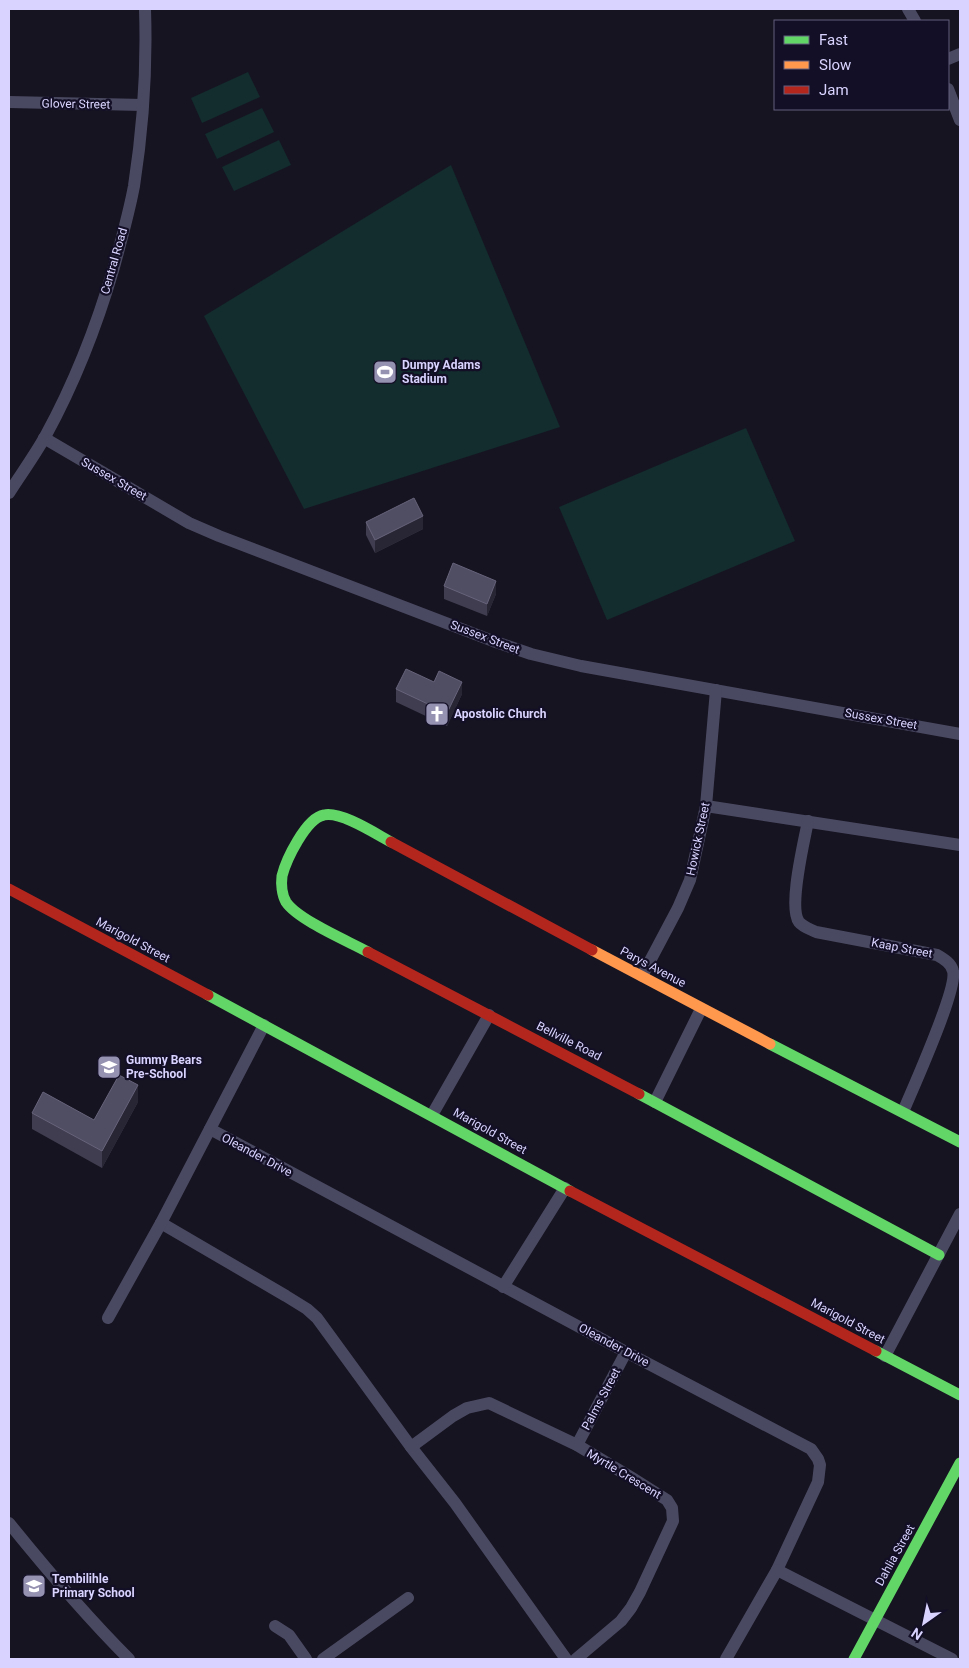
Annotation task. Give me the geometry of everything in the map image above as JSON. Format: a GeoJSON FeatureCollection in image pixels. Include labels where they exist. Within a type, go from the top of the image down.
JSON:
{"type":"FeatureCollection","features":[{"type":"Feature","properties":{"kind":"street","name":"Central Road"},"geometry":{"type":"LineString","coordinates":[[9,493],[44,438],[74,377],[88,344],[115,263],[133,188],[143,105],[146,9]]}},
{"type":"Feature","properties":{"kind":"street"},"geometry":{"type":"LineString","coordinates":[[908,9],[914,20]]}},
{"type":"Feature","properties":{"kind":"street"},"geometry":{"type":"LineString","coordinates":[[949,92],[960,120]]}},
{"type":"Feature","properties":{"kind":"street","name":"Glover Street"},"geometry":{"type":"LineString","coordinates":[[9,102],[143,105]]}},
{"type":"Feature","properties":{"kind":"street","name":"Sussex Street"},"geometry":{"type":"LineString","coordinates":[[44,438],[189,523],[356,589],[531,654],[567,663],[960,734]]}},
{"type":"Feature","properties":{"kind":"street","name":"Howick Street"},"geometry":{"type":"LineString","coordinates":[[642,976],[678,908],[690,880],[706,806],[716,690]]}},
{"type":"Feature","properties":{"kind":"street"},"geometry":{"type":"LineString","coordinates":[[706,806],[960,845]]}},
{"type":"Feature","properties":{"kind":"street","name":"Bellville Road"},"geometry":{"type":"LineString","coordinates":[[333,815],[323,815],[316,819],[303,834],[288,862],[282,876],[282,889],[285,900],[291,908],[312,922],[655,1102],[939,1255]]}},
{"type":"Feature","properties":{"kind":"street","name":"Parys Avenue"},"geometry":{"type":"LineString","coordinates":[[333,815],[363,827],[701,1008],[960,1142]]}},
{"type":"Feature","properties":{"kind":"street","name":"Kaap Street"},"geometry":{"type":"LineString","coordinates":[[808,821],[794,902],[798,921],[816,932],[937,955],[945,960],[953,972],[953,983],[936,1031],[903,1112]]}},
{"type":"Feature","properties":{"kind":"street","name":"Marigold Street"},"geometry":{"type":"LineString","coordinates":[[9,890],[432,1115],[565,1188],[960,1395]]}},
{"type":"Feature","properties":{"kind":"street"},"geometry":{"type":"LineString","coordinates":[[655,1102],[701,1008]]}},
{"type":"Feature","properties":{"kind":"street"},"geometry":{"type":"LineString","coordinates":[[432,1115],[489,1016]]}},
{"type":"Feature","properties":{"kind":"street"},"geometry":{"type":"LineString","coordinates":[[108,1318],[161,1223],[264,1026]]}},
{"type":"Feature","properties":{"kind":"street","name":"Oleander Drive"},"geometry":{"type":"LineString","coordinates":[[210,1129],[811,1449],[818,1459],[820,1472],[818,1482],[777,1570],[726,1659]]}},
{"type":"Feature","properties":{"kind":"street"},"geometry":{"type":"LineString","coordinates":[[503,1286],[565,1188]]}},
{"type":"Feature","properties":{"kind":"street"},"geometry":{"type":"LineString","coordinates":[[885,1356],[960,1214]]}},
{"type":"Feature","properties":{"kind":"street"},"geometry":{"type":"LineString","coordinates":[[161,1223],[307,1309],[325,1328],[411,1447],[455,1503],[566,1659]]}},
{"type":"Feature","properties":{"kind":"street","name":"Palms Street"},"geometry":{"type":"LineString","coordinates":[[577,1445],[626,1352]]}},
{"type":"Feature","properties":{"kind":"street","name":"Myrtle Crescent"},"geometry":{"type":"LineString","coordinates":[[411,1447],[452,1416],[466,1408],[489,1403],[577,1445],[667,1500],[672,1508],[672,1521],[631,1608],[621,1621],[576,1659]]}},
{"type":"Feature","properties":{"kind":"street","name":"Dahlia Street"},"geometry":{"type":"LineString","coordinates":[[854,1659],[960,1463]]}},
{"type":"Feature","properties":{"kind":"street"},"geometry":{"type":"LineString","coordinates":[[9,1523],[86,1614],[129,1659]]}},
{"type":"Feature","properties":{"kind":"street"},"geometry":{"type":"LineString","coordinates":[[777,1570],[952,1659]]}},
{"type":"Feature","properties":{"kind":"street"},"geometry":{"type":"LineString","coordinates":[[323,1659],[408,1598]]}},
{"type":"Feature","properties":{"kind":"street"},"geometry":{"type":"LineString","coordinates":[[275,1626],[289,1635],[306,1659]]}},
{"type":"Feature","properties":{"kind":"green space"},"geometry":{"type":"Polygon","coordinates":[[[248,72],[260,97],[202,123],[191,98],[248,72]]]}},
{"type":"Feature","properties":{"kind":"green space"},"geometry":{"type":"Polygon","coordinates":[[[262,108],[274,132],[217,159],[205,134],[262,108]]]}},
{"type":"Feature","properties":{"kind":"green space"},"geometry":{"type":"Polygon","coordinates":[[[279,140],[291,165],[234,191],[222,167],[279,140]]]}},
{"type":"Feature","properties":{"kind":"green space","name":"Dumpy Adams Stadium"},"geometry":{"type":"Polygon","coordinates":[[[451,165],[560,427],[304,509],[204,316],[451,165]]]}},
{"type":"Feature","properties":{"kind":"green space"},"geometry":{"type":"Polygon","coordinates":[[[746,428],[795,541],[607,620],[559,507],[746,428]]]}},
{"type":"Feature","properties":{"kind":"building"},"geometry":{"type":"Polygon","coordinates":[[[414,498],[423,516],[375,540],[366,522],[414,498]]]}},
{"type":"Feature","properties":{"kind":"building"},"geometry":{"type":"Polygon","coordinates":[[[453,563],[496,581],[487,604],[444,586],[453,563]]]}},
{"type":"Feature","properties":{"kind":"building"},"geometry":{"type":"Polygon","coordinates":[[[406,669],[434,682],[439,671],[462,682],[447,713],[396,689],[406,669]]]}},
{"type":"Feature","properties":{"kind":"building"},"geometry":{"type":"Polygon","coordinates":[[[119,1075],[138,1085],[102,1151],[32,1113],[43,1092],[94,1120],[119,1075]]]}},
{"type":"Feature","properties":{"kind":"traffic: fast"},"geometry":{"type":"LineString","coordinates":[[368,952],[324,930],[292,909],[284,896],[282,876],[292,850],[304,831],[317,818],[324,815],[340,816],[391,842]]}},
{"type":"Feature","properties":{"kind":"traffic: fast"},"geometry":{"type":"LineString","coordinates":[[208,995],[570,1191]]}},
{"type":"Feature","properties":{"kind":"traffic: fast"},"geometry":{"type":"LineString","coordinates":[[770,1044],[960,1142]]}},
{"type":"Feature","properties":{"kind":"traffic: fast"},"geometry":{"type":"LineString","coordinates":[[639,1094],[939,1255]]}},
{"type":"Feature","properties":{"kind":"traffic: fast"},"geometry":{"type":"LineString","coordinates":[[876,1351],[960,1395]]}},
{"type":"Feature","properties":{"kind":"traffic: fast"},"geometry":{"type":"LineString","coordinates":[[854,1659],[960,1463]]}},
{"type":"Feature","properties":{"kind":"traffic: slow"},"geometry":{"type":"LineString","coordinates":[[592,950],[770,1044]]}},
{"type":"Feature","properties":{"kind":"traffic: jam"},"geometry":{"type":"LineString","coordinates":[[391,842],[592,950]]}},
{"type":"Feature","properties":{"kind":"traffic: jam"},"geometry":{"type":"LineString","coordinates":[[9,889],[208,995]]}},
{"type":"Feature","properties":{"kind":"traffic: jam"},"geometry":{"type":"LineString","coordinates":[[368,952],[639,1094]]}},
{"type":"Feature","properties":{"kind":"traffic: jam"},"geometry":{"type":"LineString","coordinates":[[570,1191],[876,1351]]}},
{"type":"Feature","properties":{"kind":"place","name":"Dumpy Adams Stadium"},"geometry":{"type":"Point","coordinates":[385,372]}},
{"type":"Feature","properties":{"kind":"place","name":"Apostolic Church"},"geometry":{"type":"Point","coordinates":[437,714]}},
{"type":"Feature","properties":{"kind":"place","name":"Gummy Bears Pre-School"},"geometry":{"type":"Point","coordinates":[109,1067]}},
{"type":"Feature","properties":{"kind":"place","name":"Tembilihle Primary School"},"geometry":{"type":"Point","coordinates":[34,1586]}}]}
